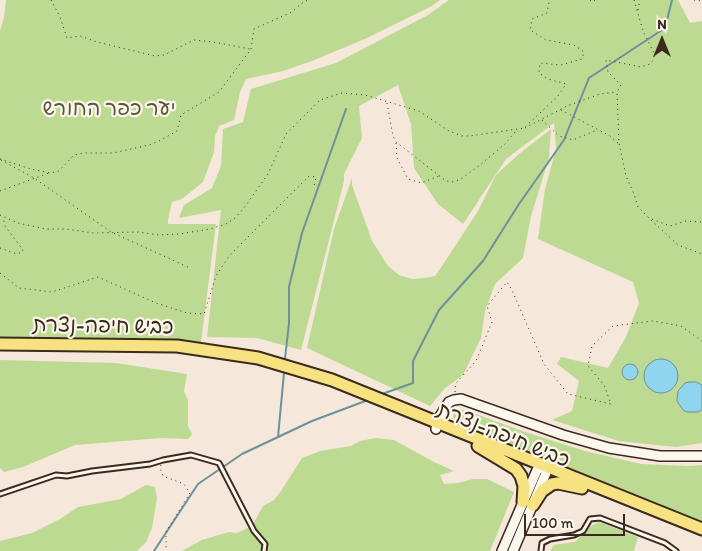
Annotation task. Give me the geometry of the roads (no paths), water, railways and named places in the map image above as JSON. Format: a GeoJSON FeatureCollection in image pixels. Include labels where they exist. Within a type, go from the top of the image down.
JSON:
{"type":"FeatureCollection","features":[{"type":"Feature","properties":{"kind":"highway","name":"כביש חיפה-נצרת"},"geometry":{"type":"LineString","coordinates":[[0,344],[177,346],[258,358],[332,380],[542,469],[582,488],[702,535]]}},
{"type":"Feature","properties":{"kind":"highway","name":"כביש חיפה-נצרת"},"geometry":{"type":"LineString","coordinates":[[436,425],[478,446],[702,529]]}},
{"type":"Feature","properties":{"kind":"highway"},"geometry":{"type":"LineString","coordinates":[[478,446],[516,468],[521,476],[528,503],[552,484],[558,483],[582,488]]}},
{"type":"Feature","properties":{"kind":"main road"},"geometry":{"type":"LineString","coordinates":[[436,425],[449,402],[454,400],[467,401],[563,435],[609,448],[660,456],[702,456]]}},
{"type":"Feature","properties":{"kind":"main road"},"geometry":{"type":"LineString","coordinates":[[513,551],[528,503],[542,469]]}},
{"type":"Feature","properties":{"kind":"main road"},"geometry":{"type":"LineString","coordinates":[[502,551],[528,503]]}},
{"type":"Feature","properties":{"kind":"lane"},"geometry":{"type":"LineString","coordinates":[[0,494],[56,476],[68,476],[150,464],[191,455],[219,463],[254,531],[265,544],[264,551]]}},
{"type":"Feature","properties":{"kind":"lane"},"geometry":{"type":"LineString","coordinates":[[541,551],[542,543],[550,539],[574,535],[583,531],[590,519],[600,518],[665,542],[676,551]]}},
{"type":"Feature","properties":{"kind":"water"},"geometry":{"type":"Polygon","coordinates":[[[661,359],[668,360],[673,364],[677,369],[677,383],[673,388],[668,392],[661,393],[654,392],[649,388],[645,383],[644,376],[645,369],[649,364],[654,360],[661,359]]]}},
{"type":"Feature","properties":{"kind":"water"},"geometry":{"type":"Polygon","coordinates":[[[630,364],[638,372],[630,380],[622,372],[630,364]]]}},
{"type":"Feature","properties":{"kind":"water"},"geometry":{"type":"Polygon","coordinates":[[[690,382],[702,385],[702,410],[698,412],[683,410],[677,401],[678,391],[685,383],[690,382]]]}},
{"type":"Feature","properties":{"kind":"waterway"},"geometry":{"type":"LineString","coordinates":[[382,394],[413,383],[413,361],[439,310],[483,261],[519,204],[564,140],[589,78],[665,28],[672,0]]}},
{"type":"Feature","properties":{"kind":"waterway"},"geometry":{"type":"LineString","coordinates":[[285,359],[289,323],[289,287],[302,233],[346,109]]}},
{"type":"Feature","properties":{"kind":"waterway"},"geometry":{"type":"LineString","coordinates":[[278,437],[284,373]]}},
{"type":"Feature","properties":{"kind":"waterway"},"geometry":{"type":"LineString","coordinates":[[154,551],[198,484],[242,454],[312,421],[368,400]]}},
{"type":"Feature","properties":{"kind":"park label","name":"יער כפר החורש"},"geometry":{"type":"Point","coordinates":[109,110]}}]}
